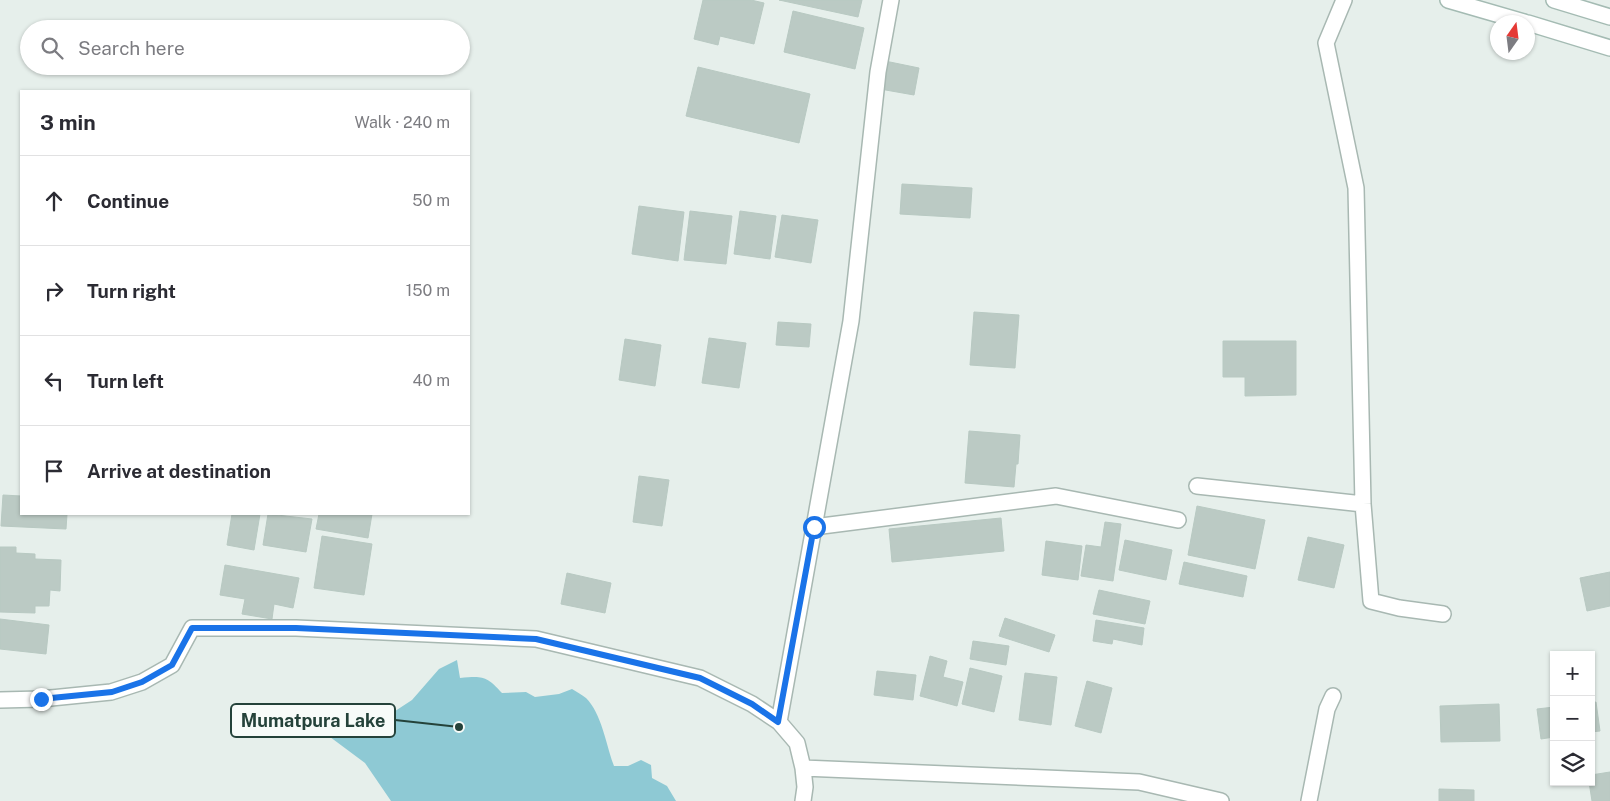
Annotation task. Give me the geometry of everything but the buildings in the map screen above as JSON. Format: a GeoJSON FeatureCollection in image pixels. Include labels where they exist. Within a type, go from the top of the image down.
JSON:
{"type":"FeatureCollection","features":[{"type":"Feature","properties":{"kind":"street"},"geometry":{"type":"LineString","coordinates":[[778,722],[851,321],[878,72],[891,0]]}},
{"type":"Feature","properties":{"kind":"street"},"geometry":{"type":"LineString","coordinates":[[1344,0],[1326,43],[1356,188],[1363,504],[1371,602],[1443,614]]}},
{"type":"Feature","properties":{"kind":"street"},"geometry":{"type":"LineString","coordinates":[[1448,0],[1499,15]]}},
{"type":"Feature","properties":{"kind":"street"},"geometry":{"type":"LineString","coordinates":[[1554,0],[1610,17]]}},
{"type":"Feature","properties":{"kind":"street"},"geometry":{"type":"LineString","coordinates":[[1535,26],[1610,48]]}},
{"type":"Feature","properties":{"kind":"street"},"geometry":{"type":"LineString","coordinates":[[1197,486],[1363,504]]}},
{"type":"Feature","properties":{"kind":"street"},"geometry":{"type":"LineString","coordinates":[[814,527],[1056,496],[1178,520]]}},
{"type":"Feature","properties":{"kind":"street"},"geometry":{"type":"LineString","coordinates":[[0,700],[41,699],[112,692],[142,682],[172,665],[192,628],[296,628],[536,639],[700,678],[752,704],[778,722],[797,743],[803,768],[803,801]]}},
{"type":"Feature","properties":{"kind":"street"},"geometry":{"type":"LineString","coordinates":[[1309,801],[1327,709],[1333,696]]}},
{"type":"Feature","properties":{"kind":"street"},"geometry":{"type":"LineString","coordinates":[[803,768],[1139,782],[1221,801]]}},
{"type":"Feature","properties":{"kind":"water"},"geometry":{"type":"Polygon","coordinates":[[[457,660],[460,678],[484,678],[502,693],[526,692],[535,697],[559,694],[572,689],[586,698],[596,712],[614,766],[628,766],[641,760],[651,765],[652,778],[667,786],[676,801],[391,801],[365,763],[322,731],[310,718],[340,706],[386,717],[412,700],[439,669],[457,660]]]}},
{"type":"Feature","properties":{"kind":"place","name":"Mumatpura Lake"},"geometry":{"type":"Point","coordinates":[459,727]}},
{"type":"Feature","properties":{"kind":"route"},"geometry":{"type":"LineString","coordinates":[[41,699],[112,692],[142,682],[172,665],[192,628],[296,628],[536,639],[700,678],[752,704],[778,722],[814,527]]}}]}
